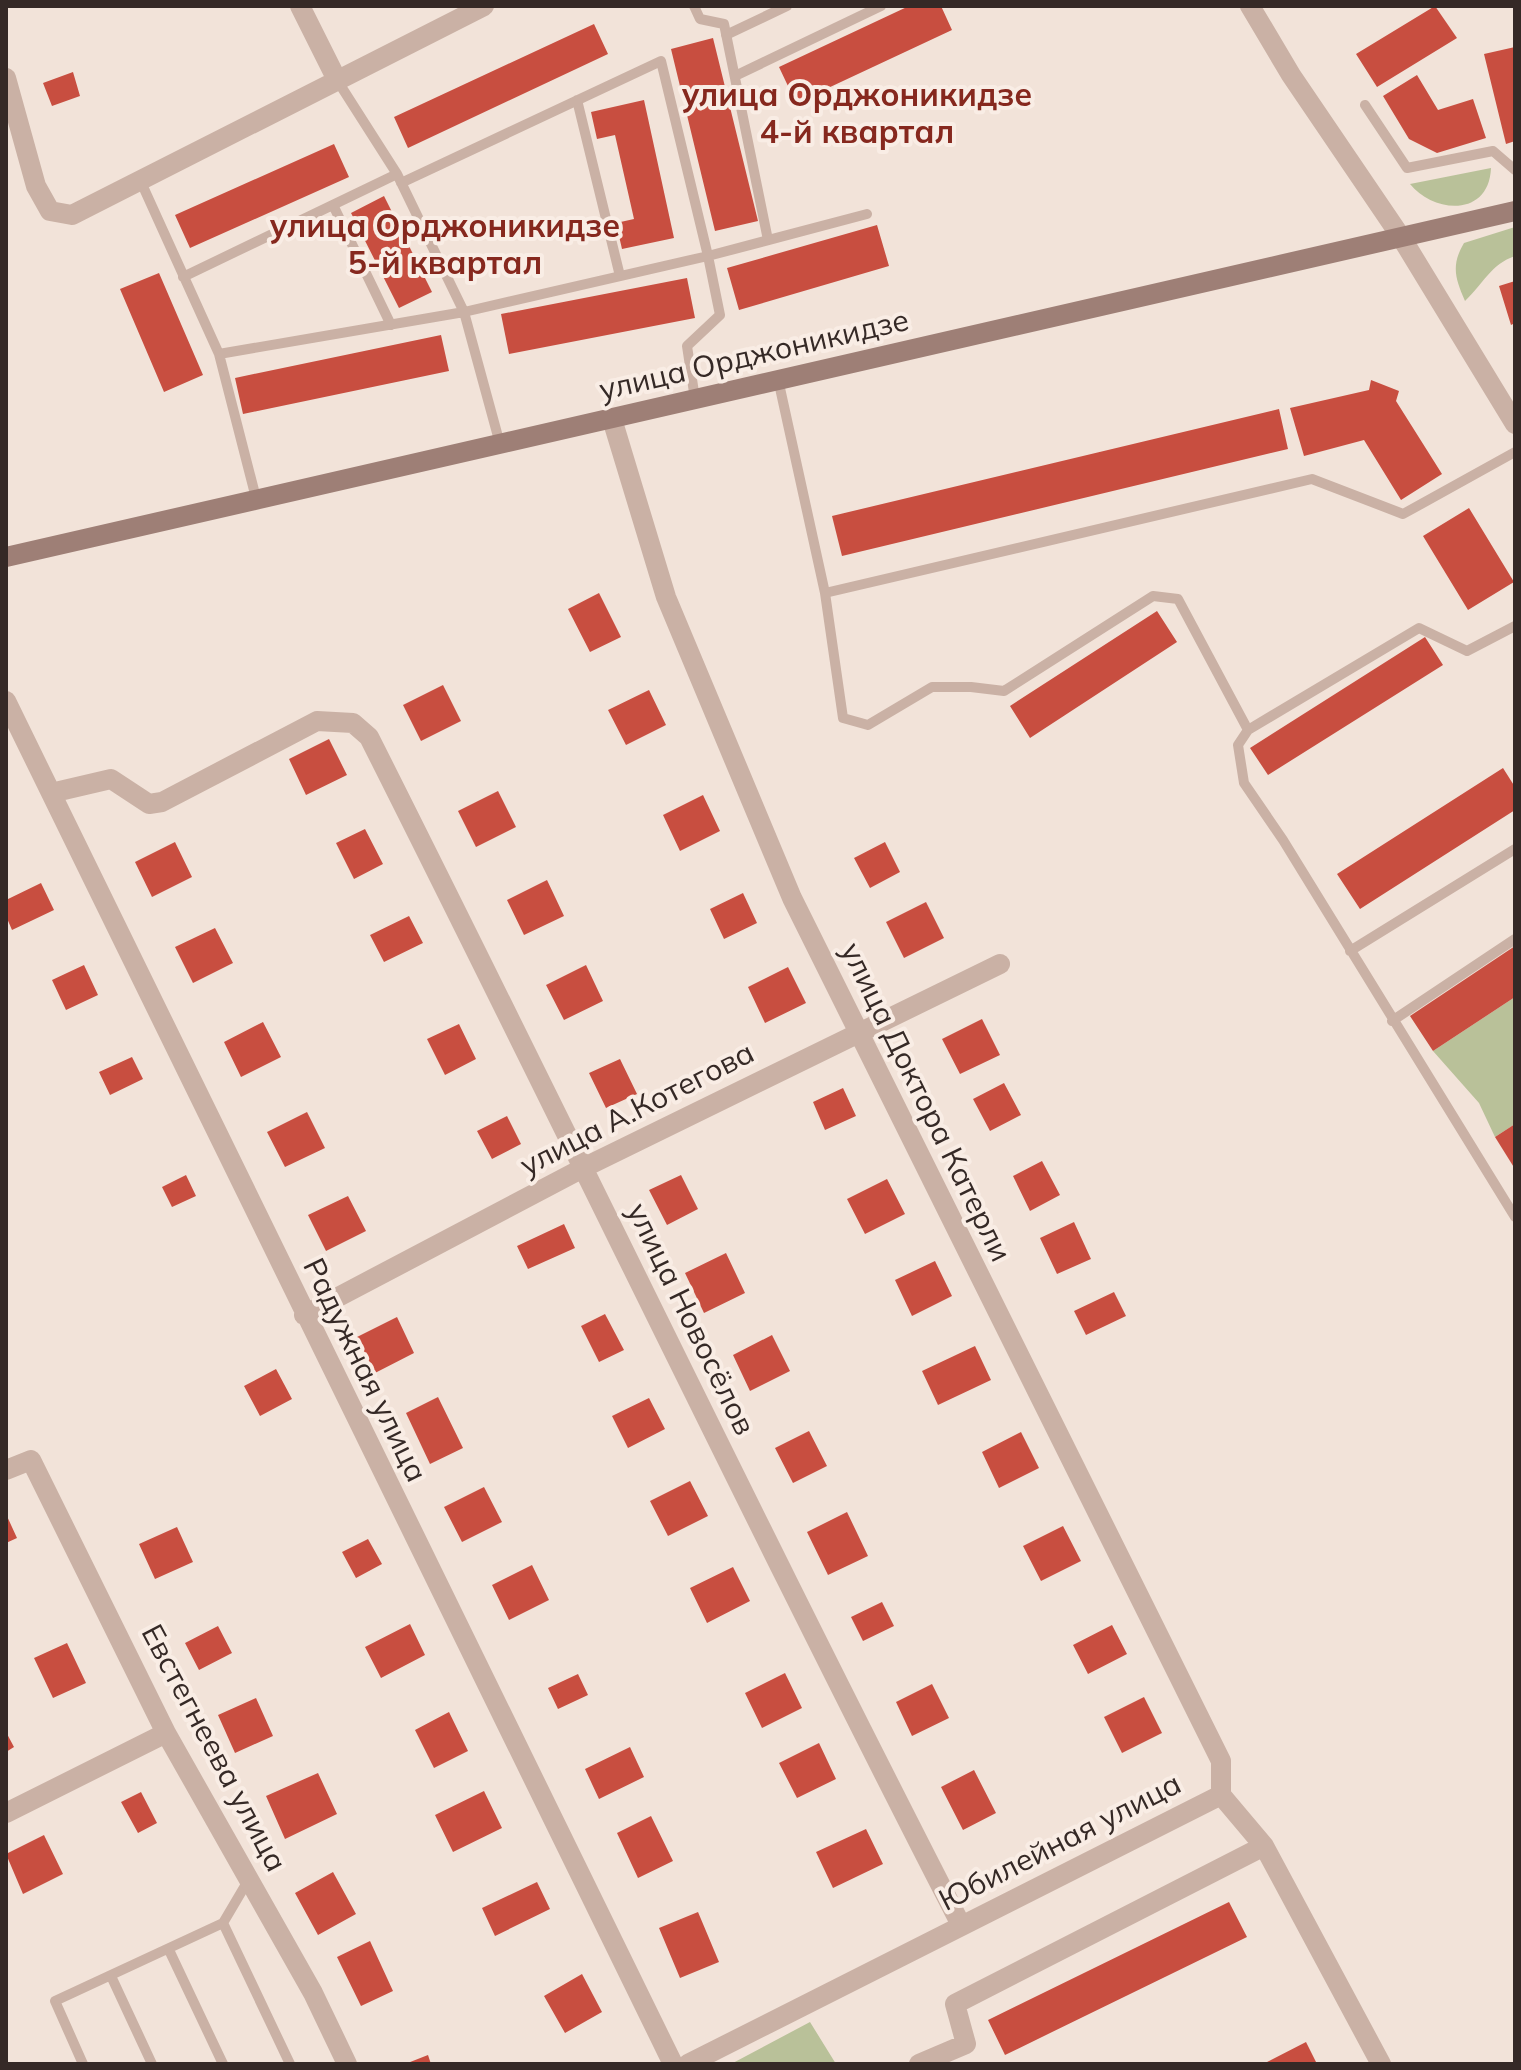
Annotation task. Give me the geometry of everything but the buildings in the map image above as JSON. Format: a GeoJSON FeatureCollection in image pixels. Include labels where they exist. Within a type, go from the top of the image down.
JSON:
{"type":"FeatureCollection","features":[{"type":"Feature","properties":{"kind":"main road","name":"улица Орджоникидзе"},"geometry":{"type":"LineString","coordinates":[[6,557],[1515,211]]}},
{"type":"Feature","properties":{"kind":"street"},"geometry":{"type":"LineString","coordinates":[[300,6],[337,80]]}},
{"type":"Feature","properties":{"kind":"street"},"geometry":{"type":"LineString","coordinates":[[6,78],[36,186],[50,211],[72,215],[484,6]]}},
{"type":"Feature","properties":{"kind":"street"},"geometry":{"type":"LineString","coordinates":[[1250,6],[1291,75],[1401,237],[1515,424]]}},
{"type":"Feature","properties":{"kind":"street","name":"улица Доктора Катерли"},"geometry":{"type":"LineString","coordinates":[[612,419],[666,597],[792,898],[1221,1761],[1221,1795]]}},
{"type":"Feature","properties":{"kind":"street","name":"Радужная улица"},"geometry":{"type":"LineString","coordinates":[[6,701],[673,2064]]}},
{"type":"Feature","properties":{"kind":"street","name":"улица Новосёлов"},"geometry":{"type":"LineString","coordinates":[[51,793],[111,779],[149,804],[162,802],[317,721],[353,723],[369,737],[585,1167],[784,1580],[961,1925]]}},
{"type":"Feature","properties":{"kind":"street","name":"улица А.Котегова"},"geometry":{"type":"LineString","coordinates":[[304,1315],[585,1167],[1000,964]]}},
{"type":"Feature","properties":{"kind":"street","name":"Евстегнеева улица"},"geometry":{"type":"LineString","coordinates":[[6,1470],[31,1460],[166,1733],[250,1877],[313,1993],[347,2064]]}},
{"type":"Feature","properties":{"kind":"street"},"geometry":{"type":"LineString","coordinates":[[6,1813],[166,1733]]}},
{"type":"Feature","properties":{"kind":"street","name":"Юбилейная улица"},"geometry":{"type":"LineString","coordinates":[[688,2064],[1221,1795],[1264,1846],[1381,2064]]}},
{"type":"Feature","properties":{"kind":"street"},"geometry":{"type":"LineString","coordinates":[[919,2064],[966,2044],[955,2004],[1264,1846]]}},
{"type":"Feature","properties":{"kind":"lane"},"geometry":{"type":"LineString","coordinates":[[694,6],[700,19],[724,24],[768,240]]}},
{"type":"Feature","properties":{"kind":"lane"},"geometry":{"type":"LineString","coordinates":[[726,35],[787,6]]}},
{"type":"Feature","properties":{"kind":"lane"},"geometry":{"type":"LineString","coordinates":[[735,76],[881,6]]}},
{"type":"Feature","properties":{"kind":"lane"},"geometry":{"type":"LineString","coordinates":[[183,277],[333,205],[661,61],[720,315],[687,346],[695,399]]}},
{"type":"Feature","properties":{"kind":"lane"},"geometry":{"type":"LineString","coordinates":[[337,80],[399,178],[464,312],[500,444]]}},
{"type":"Feature","properties":{"kind":"lane"},"geometry":{"type":"LineString","coordinates":[[577,100],[620,276]]}},
{"type":"Feature","properties":{"kind":"lane"},"geometry":{"type":"LineString","coordinates":[[1365,105],[1407,168],[1493,151],[1515,170]]}},
{"type":"Feature","properties":{"kind":"lane"},"geometry":{"type":"LineString","coordinates":[[141,182],[219,354],[256,498]]}},
{"type":"Feature","properties":{"kind":"lane"},"geometry":{"type":"LineString","coordinates":[[333,205],[391,325]]}},
{"type":"Feature","properties":{"kind":"lane"},"geometry":{"type":"LineString","coordinates":[[219,354],[464,312],[708,256],[867,214]]}},
{"type":"Feature","properties":{"kind":"lane"},"geometry":{"type":"LineString","coordinates":[[778,379],[825,593],[843,718],[868,725],[932,687],[1004,691],[1153,596],[1178,599],[1248,730]]}},
{"type":"Feature","properties":{"kind":"lane"},"geometry":{"type":"LineString","coordinates":[[825,593],[1312,479],[1403,514],[1515,452]]}},
{"type":"Feature","properties":{"kind":"lane"},"geometry":{"type":"LineString","coordinates":[[1513,1210],[1244,783],[1238,745],[1248,730],[1419,628],[1467,651],[1515,626]]}},
{"type":"Feature","properties":{"kind":"lane"},"geometry":{"type":"LineString","coordinates":[[1350,951],[1515,849]]}},
{"type":"Feature","properties":{"kind":"lane"},"geometry":{"type":"LineString","coordinates":[[1392,1021],[1515,939]]}},
{"type":"Feature","properties":{"kind":"lane"},"geometry":{"type":"LineString","coordinates":[[83,2064],[55,2001],[223,1923],[250,1877]]}},
{"type":"Feature","properties":{"kind":"lane"},"geometry":{"type":"LineString","coordinates":[[223,1923],[290,2064]]}},
{"type":"Feature","properties":{"kind":"lane"},"geometry":{"type":"LineString","coordinates":[[169,1950],[223,2064]]}},
{"type":"Feature","properties":{"kind":"lane"},"geometry":{"type":"LineString","coordinates":[[111,1976],[152,2064]]}},
{"type":"Feature","properties":{"kind":"green space"},"geometry":{"type":"Polygon","coordinates":[[[1491,168],[1488,184],[1481,196],[1471,203],[1458,206],[1432,201],[1410,184],[1491,168]]]}},
{"type":"Feature","properties":{"kind":"green space"},"geometry":{"type":"Polygon","coordinates":[[[1515,227],[1515,256],[1493,269],[1465,301],[1456,272],[1457,258],[1464,243],[1515,227]]]}},
{"type":"Feature","properties":{"kind":"green space"},"geometry":{"type":"Polygon","coordinates":[[[1515,997],[1515,1124],[1495,1137],[1479,1103],[1433,1051],[1515,997]]]}},
{"type":"Feature","properties":{"kind":"green space"},"geometry":{"type":"Polygon","coordinates":[[[810,2022],[836,2064],[731,2064],[810,2022]]]}},
{"type":"Feature","properties":{"kind":"district","name":"улица Орджоникидзе 4-й квартал"},"geometry":{"type":"Point","coordinates":[857,114]}},
{"type":"Feature","properties":{"kind":"district","name":"улица Орджоникидзе 5-й квартал"},"geometry":{"type":"Point","coordinates":[445,244]}}]}
